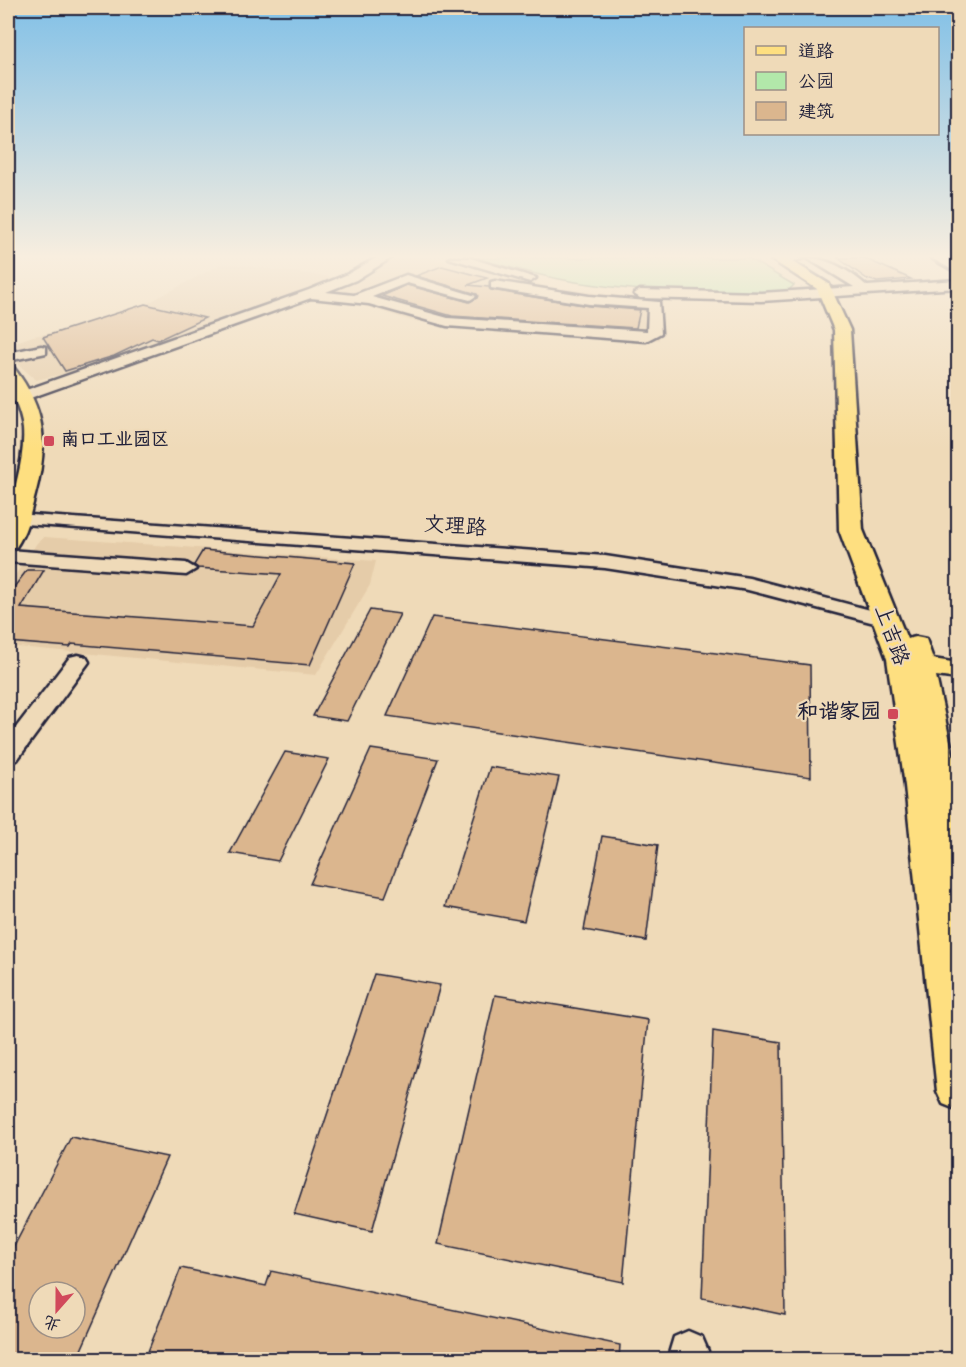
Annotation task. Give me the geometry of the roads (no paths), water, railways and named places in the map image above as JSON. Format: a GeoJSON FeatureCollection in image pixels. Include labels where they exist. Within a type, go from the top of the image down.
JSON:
{"type":"FeatureCollection","features":[{"type":"Feature","properties":{"kind":"main road","name":"上吉路"},"geometry":{"type":"LineString","coordinates":[[838,322],[842,330],[851,530],[886,620],[912,668],[952,794],[958,877]]}},
{"type":"Feature","properties":{"kind":"main road","name":"上吉路"},"geometry":{"type":"LineString","coordinates":[[850,322],[855,330],[868,531],[889,588],[916,645],[912,668],[921,786],[958,1091]]}},
{"type":"Feature","properties":{"kind":"main road"},"geometry":{"type":"LineString","coordinates":[[8,372],[14,398],[32,415],[35,440],[31,468],[12,514],[8,542]]}},
{"type":"Feature","properties":{"kind":"main road"},"geometry":{"type":"LineString","coordinates":[[912,668],[958,671]]}},
{"type":"Feature","properties":{"kind":"main road"},"geometry":{"type":"LineString","coordinates":[[912,668],[958,679]]}},
{"type":"Feature","properties":{"kind":"street"},"geometry":{"type":"LineString","coordinates":[[14,398],[231,322]]}},
{"type":"Feature","properties":{"kind":"street"},"geometry":{"type":"LineString","coordinates":[[447,322],[646,337],[654,333],[655,322]]}},
{"type":"Feature","properties":{"kind":"street"},"geometry":{"type":"LineString","coordinates":[[8,357],[40,350]]}},
{"type":"Feature","properties":{"kind":"street","name":"文理路"},"geometry":{"type":"LineString","coordinates":[[12,514],[605,562],[749,584],[886,620]]}},
{"type":"Feature","properties":{"kind":"street"},"geometry":{"type":"LineString","coordinates":[[8,556],[186,570]]}},
{"type":"Feature","properties":{"kind":"street"},"geometry":{"type":"LineString","coordinates":[[8,754],[78,662]]}},
{"type":"Feature","properties":{"kind":"place","name":"南口工业园区"},"geometry":{"type":"Point","coordinates":[49,441]}},
{"type":"Feature","properties":{"kind":"place","name":"和谐家园"},"geometry":{"type":"Point","coordinates":[893,714]}}]}
